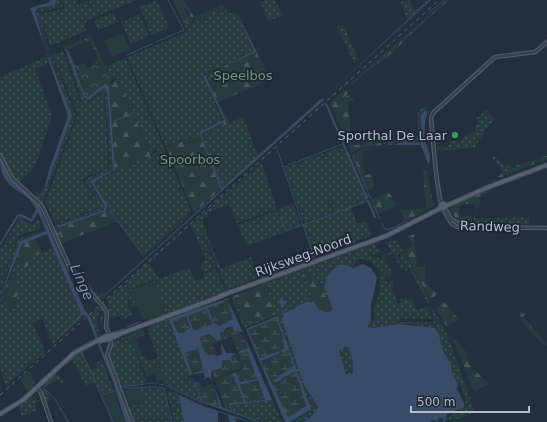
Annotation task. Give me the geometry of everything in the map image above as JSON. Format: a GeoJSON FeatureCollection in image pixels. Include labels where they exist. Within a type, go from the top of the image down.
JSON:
{"type":"FeatureCollection","features":[{"type":"Feature","properties":{"kind":"main road","name":"Rijksweg-Noord"},"geometry":{"type":"LineString","coordinates":[[110,337],[392,234],[443,206],[473,192],[547,165]]}},
{"type":"Feature","properties":{"kind":"main road"},"geometry":{"type":"LineString","coordinates":[[0,413],[16,404],[37,387],[69,357],[98,341],[110,337]]}},
{"type":"Feature","properties":{"kind":"street"},"geometry":{"type":"LineString","coordinates":[[443,206],[439,190],[434,114],[497,58],[534,53],[547,43]]}},
{"type":"Feature","properties":{"kind":"street"},"geometry":{"type":"LineString","coordinates":[[0,154],[12,178],[42,206],[70,268],[103,306],[107,313],[106,327],[111,345],[107,355],[132,422]]}},
{"type":"Feature","properties":{"kind":"street","name":"Randweg"},"geometry":{"type":"LineString","coordinates":[[443,206],[451,223],[458,226],[547,228]]}},
{"type":"Feature","properties":{"kind":"street"},"geometry":{"type":"LineString","coordinates":[[37,387],[41,393],[51,422]]}},
{"type":"Feature","properties":{"kind":"green space"},"geometry":{"type":"Polygon","coordinates":[[[56,0],[60,0],[63,7],[39,12],[49,50],[46,52],[45,50],[47,49],[35,11],[38,8],[54,5],[56,0]]]}},
{"type":"Feature","properties":{"kind":"green space"},"geometry":{"type":"Polygon","coordinates":[[[61,0],[77,0],[77,5],[88,1],[93,13],[89,0],[136,0],[88,20],[85,23],[86,31],[50,46],[39,13],[65,9],[61,0]]]}},
{"type":"Feature","properties":{"kind":"green space"},"geometry":{"type":"Polygon","coordinates":[[[157,0],[169,28],[151,35],[139,7],[157,0]]]}},
{"type":"Feature","properties":{"kind":"green space"},"geometry":{"type":"Polygon","coordinates":[[[172,0],[179,0],[193,22],[185,26],[172,0]]]}},
{"type":"Feature","properties":{"kind":"green space"},"geometry":{"type":"Polygon","coordinates":[[[180,0],[184,0],[194,17],[222,5],[224,9],[194,22],[180,0]]]}},
{"type":"Feature","properties":{"kind":"green space"},"geometry":{"type":"Polygon","coordinates":[[[275,0],[283,16],[268,21],[260,2],[275,0]]]}},
{"type":"Feature","properties":{"kind":"green space"},"geometry":{"type":"Polygon","coordinates":[[[409,0],[414,10],[429,0],[408,20],[400,2],[409,0]]]}},
{"type":"Feature","properties":{"kind":"green space"},"geometry":{"type":"Polygon","coordinates":[[[446,0],[449,0],[390,55],[357,79],[353,85],[351,83],[446,0]]]}},
{"type":"Feature","properties":{"kind":"green space"},"geometry":{"type":"Polygon","coordinates":[[[224,9],[230,13],[236,13],[255,50],[203,75],[223,122],[200,132],[200,134],[165,146],[127,57],[187,32],[185,26],[224,9]]]}},
{"type":"Feature","properties":{"kind":"green space"},"geometry":{"type":"Polygon","coordinates":[[[113,13],[118,22],[98,30],[94,21],[113,13]]]}},
{"type":"Feature","properties":{"kind":"green space"},"geometry":{"type":"Polygon","coordinates":[[[140,14],[149,36],[131,44],[121,22],[140,14]]]}},
{"type":"Feature","properties":{"kind":"green space"},"geometry":{"type":"Polygon","coordinates":[[[343,24],[358,59],[354,63],[337,27],[343,24]]]}},
{"type":"Feature","properties":{"kind":"green space"},"geometry":{"type":"Polygon","coordinates":[[[123,33],[130,50],[112,57],[104,41],[123,33]]]}},
{"type":"Feature","properties":{"kind":"green space"},"geometry":{"type":"Polygon","coordinates":[[[90,35],[104,64],[107,65],[105,67],[112,80],[109,85],[104,85],[88,97],[84,95],[68,50],[65,47],[82,40],[83,43],[69,49],[76,66],[86,63],[87,68],[92,66],[98,59],[90,41],[85,42],[84,39],[90,35]]]}},
{"type":"Feature","properties":{"kind":"green space"},"geometry":{"type":"Polygon","coordinates":[[[63,46],[65,46],[67,50],[82,95],[86,99],[104,88],[107,89],[113,170],[92,180],[90,184],[105,206],[104,210],[57,227],[61,243],[72,268],[52,226],[101,208],[85,180],[110,167],[105,93],[102,92],[83,105],[63,46]]]}},
{"type":"Feature","properties":{"kind":"green space"},"geometry":{"type":"Polygon","coordinates":[[[63,51],[82,106],[104,93],[109,167],[82,179],[101,207],[56,224],[45,202],[78,114],[52,55],[63,51]]]}},
{"type":"Feature","properties":{"kind":"green space"},"geometry":{"type":"Polygon","coordinates":[[[50,52],[76,116],[42,204],[35,197],[37,191],[39,192],[38,196],[48,182],[72,117],[50,58],[48,57],[49,65],[46,55],[50,52]]]}},
{"type":"Feature","properties":{"kind":"green space","name":"Speelbos"},"geometry":{"type":"Polygon","coordinates":[[[256,52],[269,80],[219,102],[230,123],[201,135],[202,133],[226,121],[205,75],[256,52]]]}},
{"type":"Feature","properties":{"kind":"green space"},"geometry":{"type":"Polygon","coordinates":[[[46,57],[48,63],[35,69],[52,116],[35,167],[19,183],[9,172],[0,153],[0,77],[46,57]]]}},
{"type":"Feature","properties":{"kind":"green space"},"geometry":{"type":"Polygon","coordinates":[[[126,58],[191,211],[183,221],[144,256],[104,203],[93,184],[94,181],[151,156],[158,151],[157,149],[151,154],[118,78],[110,79],[105,67],[126,58]]]}},
{"type":"Feature","properties":{"kind":"green space"},"geometry":{"type":"Polygon","coordinates":[[[118,78],[151,156],[115,171],[109,85],[118,78]]]}},
{"type":"Feature","properties":{"kind":"green space"},"geometry":{"type":"Polygon","coordinates":[[[346,89],[349,92],[341,101],[348,95],[353,98],[354,101],[348,102],[352,145],[358,145],[358,143],[359,145],[366,144],[366,141],[376,139],[377,143],[386,142],[387,144],[361,148],[351,153],[330,102],[346,89]]]}},
{"type":"Feature","properties":{"kind":"green space"},"geometry":{"type":"Polygon","coordinates":[[[323,100],[100,301],[73,271],[75,270],[98,294],[106,294],[323,100]]]}},
{"type":"Feature","properties":{"kind":"green space"},"geometry":{"type":"Polygon","coordinates":[[[424,106],[430,112],[425,118],[427,113],[421,115],[422,143],[389,144],[389,142],[408,140],[418,136],[418,112],[424,106]]]}},
{"type":"Feature","properties":{"kind":"green space"},"geometry":{"type":"Polygon","coordinates":[[[486,110],[495,120],[484,131],[485,132],[474,148],[446,150],[439,153],[442,149],[438,150],[438,145],[440,147],[448,146],[449,143],[453,145],[449,142],[456,140],[458,142],[466,135],[469,136],[476,130],[475,127],[479,123],[476,119],[486,110]]]}},
{"type":"Feature","properties":{"kind":"green space"},"geometry":{"type":"Polygon","coordinates":[[[243,117],[258,156],[222,189],[201,135],[243,117]]]}},
{"type":"Feature","properties":{"kind":"green space","name":"Spoorbos"},"geometry":{"type":"Polygon","coordinates":[[[200,134],[221,189],[194,213],[166,147],[200,134]]]}},
{"type":"Feature","properties":{"kind":"green space"},"geometry":{"type":"Polygon","coordinates":[[[343,146],[368,201],[351,208],[357,223],[366,222],[371,236],[314,257],[303,225],[334,213],[317,169],[333,212],[304,223],[284,168],[343,146]]]}},
{"type":"Feature","properties":{"kind":"green space"},"geometry":{"type":"Polygon","coordinates":[[[369,148],[369,150],[362,151],[364,175],[372,174],[374,187],[368,191],[353,155],[362,149],[369,148]]]}},
{"type":"Feature","properties":{"kind":"green space"},"geometry":{"type":"Polygon","coordinates":[[[494,156],[505,166],[508,164],[512,169],[517,164],[537,160],[505,174],[492,157],[494,156]]]}},
{"type":"Feature","properties":{"kind":"green space"},"geometry":{"type":"Polygon","coordinates":[[[547,156],[547,159],[496,179],[503,172],[505,174],[527,163],[541,159],[541,157],[547,156]]]}},
{"type":"Feature","properties":{"kind":"green space"},"geometry":{"type":"Polygon","coordinates":[[[261,162],[277,209],[237,223],[229,204],[207,213],[208,217],[202,219],[211,245],[208,246],[199,226],[210,253],[202,250],[191,225],[149,263],[159,279],[189,268],[195,281],[205,278],[203,274],[214,270],[218,280],[214,269],[216,269],[226,291],[148,321],[148,319],[165,313],[153,280],[114,295],[132,289],[138,306],[132,307],[129,298],[128,309],[130,308],[133,315],[123,319],[122,315],[111,319],[107,301],[112,295],[261,162]]]}},
{"type":"Feature","properties":{"kind":"green space"},"geometry":{"type":"Polygon","coordinates":[[[423,170],[428,170],[427,172],[433,203],[436,204],[406,221],[399,210],[426,208],[423,170]]]}},
{"type":"Feature","properties":{"kind":"green space"},"geometry":{"type":"Polygon","coordinates":[[[489,189],[489,192],[479,197],[481,203],[476,210],[474,204],[465,204],[460,206],[459,217],[472,216],[472,223],[457,221],[450,209],[460,202],[489,189]]]}},
{"type":"Feature","properties":{"kind":"green space"},"geometry":{"type":"Polygon","coordinates":[[[389,192],[397,206],[377,214],[371,200],[389,192]]]}},
{"type":"Feature","properties":{"kind":"green space"},"geometry":{"type":"Polygon","coordinates":[[[293,204],[301,225],[286,231],[278,209],[293,204]]]}},
{"type":"Feature","properties":{"kind":"green space"},"geometry":{"type":"Polygon","coordinates":[[[107,209],[118,221],[62,243],[58,228],[104,212],[107,209]]]}},
{"type":"Feature","properties":{"kind":"green space"},"geometry":{"type":"Polygon","coordinates":[[[277,210],[285,232],[247,246],[238,225],[277,210]]]}},
{"type":"Feature","properties":{"kind":"green space"},"geometry":{"type":"Polygon","coordinates":[[[475,213],[476,224],[474,224],[474,215],[475,213]]]}},
{"type":"Feature","properties":{"kind":"green space"},"geometry":{"type":"Polygon","coordinates":[[[529,217],[530,224],[476,224],[476,219],[492,218],[496,220],[498,218],[529,217]]]}},
{"type":"Feature","properties":{"kind":"green space"},"geometry":{"type":"Polygon","coordinates":[[[20,218],[32,225],[38,218],[41,228],[18,236],[0,285],[0,250],[20,218]]]}},
{"type":"Feature","properties":{"kind":"green space"},"geometry":{"type":"Polygon","coordinates":[[[45,230],[21,240],[0,291],[0,286],[18,239],[45,230]]]}},
{"type":"Feature","properties":{"kind":"green space"},"geometry":{"type":"Polygon","coordinates":[[[414,234],[417,267],[425,266],[425,281],[438,294],[430,299],[404,250],[412,246],[408,237],[414,234]]]}},
{"type":"Feature","properties":{"kind":"green space"},"geometry":{"type":"Polygon","coordinates":[[[36,238],[42,253],[32,257],[24,274],[17,257],[22,244],[36,238]]]}},
{"type":"Feature","properties":{"kind":"green space"},"geometry":{"type":"Polygon","coordinates":[[[386,238],[388,241],[397,240],[403,251],[399,254],[397,253],[404,268],[402,270],[393,254],[384,256],[387,257],[384,258],[389,267],[388,268],[390,267],[393,274],[388,278],[386,272],[385,281],[388,283],[392,280],[394,286],[391,288],[397,303],[400,303],[400,299],[406,298],[409,301],[411,298],[417,310],[428,306],[432,319],[401,319],[401,321],[394,323],[393,326],[373,328],[367,327],[367,325],[375,320],[374,309],[380,288],[380,275],[371,262],[360,258],[351,268],[347,265],[338,265],[328,275],[324,286],[333,308],[332,311],[321,284],[315,276],[300,279],[307,282],[312,294],[306,297],[308,301],[285,313],[283,311],[283,306],[279,304],[304,385],[318,409],[308,418],[302,421],[294,422],[310,409],[276,315],[244,328],[231,297],[234,296],[245,323],[275,311],[264,284],[375,243],[376,248],[380,251],[373,255],[366,250],[371,256],[382,259],[382,256],[391,251],[386,242],[390,242],[385,240],[386,238]]]}},
{"type":"Feature","properties":{"kind":"green space"},"geometry":{"type":"Polygon","coordinates":[[[211,246],[221,269],[251,257],[259,277],[312,257],[227,290],[209,247],[211,246]]]}},
{"type":"Feature","properties":{"kind":"green space"},"geometry":{"type":"Polygon","coordinates":[[[53,248],[79,309],[86,315],[53,344],[42,318],[33,323],[45,352],[6,386],[0,369],[1,298],[12,310],[20,289],[12,272],[17,257],[25,274],[32,257],[53,248]]]}},
{"type":"Feature","properties":{"kind":"green space"},"geometry":{"type":"Polygon","coordinates":[[[203,252],[211,255],[216,267],[214,268],[208,256],[209,259],[207,260],[209,260],[213,269],[203,272],[201,267],[203,266],[202,262],[206,260],[203,252]]]}},
{"type":"Feature","properties":{"kind":"green space"},"geometry":{"type":"Polygon","coordinates":[[[404,252],[430,301],[428,304],[409,268],[406,271],[400,258],[400,254],[404,252]]]}},
{"type":"Feature","properties":{"kind":"green space"},"geometry":{"type":"Polygon","coordinates":[[[12,272],[20,289],[12,310],[1,298],[12,272]]]}},
{"type":"Feature","properties":{"kind":"green space"},"geometry":{"type":"Polygon","coordinates":[[[311,273],[321,285],[332,311],[329,312],[321,310],[307,300],[306,297],[312,293],[305,280],[299,280],[303,274],[311,273]]]}},
{"type":"Feature","properties":{"kind":"green space"},"geometry":{"type":"Polygon","coordinates":[[[154,281],[165,313],[143,320],[132,289],[154,281]]]}},
{"type":"Feature","properties":{"kind":"green space"},"geometry":{"type":"Polygon","coordinates":[[[264,284],[275,311],[245,323],[234,296],[264,284]]]}},
{"type":"Feature","properties":{"kind":"green space"},"geometry":{"type":"Polygon","coordinates":[[[228,298],[231,307],[227,304],[233,319],[219,326],[214,323],[208,308],[225,302],[223,300],[189,314],[186,313],[228,298]]]}},
{"type":"Feature","properties":{"kind":"green space"},"geometry":{"type":"Polygon","coordinates":[[[444,302],[459,320],[446,326],[436,309],[444,302]]]}},
{"type":"Feature","properties":{"kind":"green space"},"geometry":{"type":"Polygon","coordinates":[[[430,305],[451,340],[448,337],[449,341],[447,343],[449,342],[452,347],[474,410],[466,416],[458,419],[447,420],[448,417],[467,406],[462,389],[452,373],[451,364],[442,349],[439,334],[418,325],[405,324],[394,326],[395,323],[399,322],[432,322],[435,327],[439,329],[434,324],[430,305]]]}},
{"type":"Feature","properties":{"kind":"green space"},"geometry":{"type":"Polygon","coordinates":[[[100,306],[104,312],[102,322],[100,320],[103,311],[100,310],[98,316],[98,327],[101,337],[98,339],[89,315],[100,306]]]}},
{"type":"Feature","properties":{"kind":"green space"},"geometry":{"type":"Polygon","coordinates":[[[206,309],[212,324],[194,331],[187,316],[206,309]]]}},
{"type":"Feature","properties":{"kind":"green space"},"geometry":{"type":"Polygon","coordinates":[[[527,313],[523,317],[547,344],[545,346],[526,327],[520,315],[527,313]]]}},
{"type":"Feature","properties":{"kind":"green space"},"geometry":{"type":"Polygon","coordinates":[[[186,316],[190,327],[184,333],[178,333],[173,321],[186,316]]]}},
{"type":"Feature","properties":{"kind":"green space"},"geometry":{"type":"Polygon","coordinates":[[[276,318],[282,334],[284,349],[282,352],[288,350],[293,366],[274,380],[275,382],[295,371],[306,406],[287,417],[261,361],[279,353],[279,351],[260,358],[248,330],[276,318]]]}},
{"type":"Feature","properties":{"kind":"green space"},"geometry":{"type":"Polygon","coordinates":[[[169,320],[191,376],[167,387],[160,365],[144,371],[137,355],[141,353],[147,361],[158,358],[147,328],[169,320]]]}},
{"type":"Feature","properties":{"kind":"green space"},"geometry":{"type":"Polygon","coordinates":[[[232,326],[235,330],[242,333],[212,344],[217,356],[206,356],[200,339],[201,337],[209,334],[214,339],[221,338],[220,331],[224,332],[232,326]]]}},
{"type":"Feature","properties":{"kind":"green space"},"geometry":{"type":"Polygon","coordinates":[[[143,329],[145,335],[136,339],[141,353],[136,355],[129,334],[143,329]]]}},
{"type":"Feature","properties":{"kind":"green space"},"geometry":{"type":"Polygon","coordinates":[[[129,334],[147,383],[128,386],[120,382],[109,357],[108,353],[113,343],[129,334]]]}},
{"type":"Feature","properties":{"kind":"green space"},"geometry":{"type":"Polygon","coordinates":[[[242,334],[248,348],[238,352],[232,337],[242,334]]]}},
{"type":"Feature","properties":{"kind":"green space"},"geometry":{"type":"Polygon","coordinates":[[[455,339],[467,353],[466,358],[473,369],[467,373],[453,340],[455,339]]]}},
{"type":"Feature","properties":{"kind":"green space"},"geometry":{"type":"Polygon","coordinates":[[[346,346],[350,351],[353,365],[353,372],[350,375],[346,374],[339,351],[346,346]]]}},
{"type":"Feature","properties":{"kind":"green space"},"geometry":{"type":"Polygon","coordinates":[[[198,349],[203,370],[192,374],[185,353],[198,349]]]}},
{"type":"Feature","properties":{"kind":"green space"},"geometry":{"type":"Polygon","coordinates":[[[247,351],[257,379],[240,382],[236,373],[232,373],[244,402],[229,403],[231,411],[226,410],[215,379],[243,369],[238,353],[247,351]]]}},
{"type":"Feature","properties":{"kind":"green space"},"geometry":{"type":"Polygon","coordinates":[[[82,353],[95,382],[86,386],[72,359],[82,353]]]}},
{"type":"Feature","properties":{"kind":"green space"},"geometry":{"type":"Polygon","coordinates":[[[237,353],[242,368],[214,379],[213,370],[222,368],[222,361],[229,359],[233,366],[231,357],[237,353]]]}},
{"type":"Feature","properties":{"kind":"green space"},"geometry":{"type":"Polygon","coordinates":[[[102,360],[114,391],[102,395],[90,370],[97,367],[95,363],[102,360]]]}},
{"type":"Feature","properties":{"kind":"green space"},"geometry":{"type":"Polygon","coordinates":[[[160,365],[167,387],[161,379],[158,383],[154,373],[146,378],[144,371],[160,365]]]}},
{"type":"Feature","properties":{"kind":"green space"},"geometry":{"type":"Polygon","coordinates":[[[474,369],[488,384],[474,392],[467,374],[474,369]]]}},
{"type":"Feature","properties":{"kind":"green space"},"geometry":{"type":"Polygon","coordinates":[[[30,370],[36,383],[27,392],[20,379],[30,370]]]}},
{"type":"Feature","properties":{"kind":"green space"},"geometry":{"type":"Polygon","coordinates":[[[56,371],[64,382],[62,383],[58,379],[44,388],[52,398],[46,403],[42,390],[43,385],[56,371]]]}},
{"type":"Feature","properties":{"kind":"green space"},"geometry":{"type":"Polygon","coordinates":[[[191,377],[192,378],[201,402],[169,386],[191,377]]]}},
{"type":"Feature","properties":{"kind":"green space"},"geometry":{"type":"Polygon","coordinates":[[[258,381],[265,400],[246,402],[240,385],[258,381]]]}},
{"type":"Feature","properties":{"kind":"green space"},"geometry":{"type":"Polygon","coordinates":[[[200,382],[202,387],[212,384],[220,407],[202,401],[196,385],[200,382]]]}},
{"type":"Feature","properties":{"kind":"green space"},"geometry":{"type":"Polygon","coordinates":[[[151,387],[164,389],[171,422],[133,422],[127,408],[144,401],[139,388],[151,387]]]}},
{"type":"Feature","properties":{"kind":"green space"},"geometry":{"type":"Polygon","coordinates":[[[139,388],[144,401],[128,407],[122,390],[139,388]]]}},
{"type":"Feature","properties":{"kind":"green space"},"geometry":{"type":"Polygon","coordinates":[[[167,391],[179,396],[184,422],[174,422],[167,391]]]}},
{"type":"Feature","properties":{"kind":"green space"},"geometry":{"type":"Polygon","coordinates":[[[114,392],[124,422],[114,422],[102,396],[114,392]]]}},
{"type":"Feature","properties":{"kind":"green space"},"geometry":{"type":"Polygon","coordinates":[[[37,394],[38,395],[35,396],[34,399],[40,400],[35,403],[37,410],[22,417],[18,406],[37,394]]]}},
{"type":"Feature","properties":{"kind":"green space"},"geometry":{"type":"Polygon","coordinates":[[[272,400],[282,422],[263,422],[233,413],[231,405],[246,403],[248,407],[247,403],[272,400]]]}},
{"type":"Feature","properties":{"kind":"water"},"geometry":{"type":"Polygon","coordinates":[[[51,0],[56,0],[55,5],[38,8],[35,11],[46,50],[30,8],[48,3],[51,0]]]}},
{"type":"Feature","properties":{"kind":"water"},"geometry":{"type":"Polygon","coordinates":[[[429,0],[431,0],[327,95],[429,0]]]}},
{"type":"Feature","properties":{"kind":"water"},"geometry":{"type":"Polygon","coordinates":[[[237,13],[270,78],[256,52],[206,75],[254,51],[237,13]]]}},
{"type":"Feature","properties":{"kind":"water"},"geometry":{"type":"Polygon","coordinates":[[[68,50],[85,96],[88,97],[105,84],[109,86],[115,170],[93,182],[107,205],[106,211],[58,228],[58,226],[104,210],[105,206],[90,181],[113,170],[107,89],[104,88],[88,99],[84,98],[67,53],[68,50]]]}},
{"type":"Feature","properties":{"kind":"water"},"geometry":{"type":"Polygon","coordinates":[[[49,57],[72,116],[41,201],[50,167],[68,116],[48,59],[49,57]]]}},
{"type":"Feature","properties":{"kind":"water"},"geometry":{"type":"Polygon","coordinates":[[[205,75],[226,121],[201,134],[222,188],[322,98],[324,100],[103,296],[221,190],[200,134],[200,132],[224,120],[203,76],[205,75]]]}},
{"type":"Feature","properties":{"kind":"water"},"geometry":{"type":"Polygon","coordinates":[[[424,111],[427,112],[425,122],[425,140],[430,156],[430,162],[428,164],[421,145],[394,145],[404,142],[422,143],[421,116],[424,111]]]}},
{"type":"Feature","properties":{"kind":"water"},"geometry":{"type":"Polygon","coordinates":[[[0,158],[9,178],[38,204],[84,309],[90,317],[130,422],[126,422],[125,420],[113,382],[87,317],[82,313],[80,318],[55,340],[79,317],[81,313],[47,234],[22,244],[1,296],[0,291],[2,291],[20,241],[46,231],[38,212],[32,222],[19,216],[0,246],[0,243],[17,215],[21,214],[31,219],[36,209],[32,202],[9,184],[4,178],[0,158]]]}},
{"type":"Feature","properties":{"kind":"water"},"geometry":{"type":"Polygon","coordinates":[[[363,264],[371,268],[377,278],[371,305],[371,321],[367,327],[373,328],[399,324],[434,328],[439,334],[442,349],[451,364],[452,373],[458,384],[457,389],[465,405],[463,408],[447,414],[445,422],[443,422],[444,419],[440,418],[438,419],[438,422],[434,420],[429,422],[303,422],[312,416],[318,407],[304,385],[282,319],[283,315],[279,301],[281,299],[286,302],[282,309],[285,313],[308,301],[320,310],[327,312],[330,311],[333,309],[324,286],[328,275],[338,265],[347,265],[353,268],[363,264]],[[346,346],[339,351],[346,374],[350,375],[353,373],[353,366],[348,348],[346,346]]]}},
{"type":"Feature","properties":{"kind":"water"},"geometry":{"type":"Polygon","coordinates":[[[223,300],[225,302],[208,308],[214,323],[219,326],[233,319],[228,304],[231,307],[243,332],[234,331],[232,326],[226,328],[223,333],[220,331],[221,338],[218,341],[209,334],[201,337],[200,339],[206,356],[213,354],[217,356],[222,354],[221,342],[226,353],[236,353],[231,357],[234,367],[229,359],[222,361],[222,368],[212,371],[212,382],[209,377],[201,381],[205,378],[204,373],[190,375],[169,320],[145,328],[198,308],[197,309],[223,300]],[[206,309],[188,316],[194,331],[212,324],[206,309]],[[186,316],[173,321],[178,333],[184,333],[190,327],[186,316]],[[198,349],[185,353],[192,374],[203,370],[198,349]]]}},
{"type":"Feature","properties":{"kind":"water"},"geometry":{"type":"Polygon","coordinates":[[[277,316],[311,409],[290,422],[285,422],[246,329],[277,316]],[[276,318],[248,330],[260,358],[279,351],[280,353],[261,361],[288,417],[306,406],[295,371],[275,383],[274,380],[293,366],[288,350],[282,353],[281,350],[284,349],[282,334],[276,318]]]}},
{"type":"Feature","properties":{"kind":"water"},"geometry":{"type":"Polygon","coordinates":[[[243,333],[272,400],[247,403],[248,407],[246,403],[231,405],[232,413],[201,402],[192,377],[195,383],[199,381],[196,385],[202,401],[220,407],[213,383],[222,407],[231,411],[229,403],[244,402],[232,373],[236,373],[240,382],[257,379],[247,351],[239,354],[238,352],[248,348],[243,333]],[[258,381],[240,385],[246,402],[265,400],[258,381]]]}},
{"type":"Feature","properties":{"kind":"water"},"geometry":{"type":"Polygon","coordinates":[[[168,390],[203,406],[251,422],[235,418],[236,422],[230,422],[228,415],[218,412],[218,422],[184,422],[179,396],[168,390]]]}},
{"type":"Feature","properties":{"kind":"waterway"},"geometry":{"type":"LineString","coordinates":[[156,42],[184,30],[168,0]]}},
{"type":"Feature","properties":{"kind":"waterway"},"geometry":{"type":"LineString","coordinates":[[428,13],[444,0]]}},
{"type":"Feature","properties":{"kind":"waterway"},"geometry":{"type":"LineString","coordinates":[[127,55],[152,44]]}},
{"type":"Feature","properties":{"kind":"waterway"},"geometry":{"type":"LineString","coordinates":[[326,104],[367,198]]}},
{"type":"Feature","properties":{"kind":"waterway"},"geometry":{"type":"LineString","coordinates":[[114,121],[133,113]]}},
{"type":"Feature","properties":{"kind":"waterway"},"geometry":{"type":"LineString","coordinates":[[314,155],[343,144]]}},
{"type":"Feature","properties":{"kind":"waterway"},"geometry":{"type":"LineString","coordinates":[[277,148],[283,167]]}},
{"type":"Feature","properties":{"kind":"waterway"},"geometry":{"type":"LineString","coordinates":[[353,155],[354,161]]}},
{"type":"Feature","properties":{"kind":"waterway"},"geometry":{"type":"LineString","coordinates":[[288,165],[312,156]]}},
{"type":"Feature","properties":{"kind":"waterway"},"geometry":{"type":"LineString","coordinates":[[355,162],[367,190]]}},
{"type":"Feature","properties":{"kind":"waterway"},"geometry":{"type":"LineString","coordinates":[[287,166],[283,167],[314,257]]}},
{"type":"Feature","properties":{"kind":"waterway"},"geometry":{"type":"LineString","coordinates":[[368,193],[371,199]]}},
{"type":"Feature","properties":{"kind":"waterway"},"geometry":{"type":"LineString","coordinates":[[280,217],[286,231],[368,201]]}},
{"type":"Feature","properties":{"kind":"waterway"},"geometry":{"type":"LineString","coordinates":[[368,201],[375,217]]}},
{"type":"Feature","properties":{"kind":"waterway"},"geometry":{"type":"LineString","coordinates":[[373,205],[380,219]]}},
{"type":"Feature","properties":{"kind":"waterway"},"geometry":{"type":"LineString","coordinates":[[109,210],[143,255]]}},
{"type":"Feature","properties":{"kind":"waterway"},"geometry":{"type":"LineString","coordinates":[[395,227],[406,221]]}},
{"type":"Feature","properties":{"kind":"waterway"},"geometry":{"type":"LineString","coordinates":[[381,223],[386,230],[394,227]]}},
{"type":"Feature","properties":{"kind":"waterway"},"geometry":{"type":"LineString","coordinates":[[261,277],[312,258]]}},
{"type":"Feature","properties":{"kind":"waterway"},"geometry":{"type":"LineString","coordinates":[[0,301],[2,297]]}},
{"type":"Feature","properties":{"kind":"waterway"},"geometry":{"type":"LineString","coordinates":[[127,327],[140,322]]}},
{"type":"Feature","properties":{"kind":"waterway"},"geometry":{"type":"LineString","coordinates":[[117,331],[124,329]]}},
{"type":"Feature","properties":{"kind":"waterway"},"geometry":{"type":"LineString","coordinates":[[107,348],[109,344]]}},
{"type":"Feature","properties":{"kind":"waterway"},"geometry":{"type":"LineString","coordinates":[[80,353],[82,352],[113,422]]}},
{"type":"Feature","properties":{"kind":"waterway"},"geometry":{"type":"LineString","coordinates":[[109,354],[115,373],[124,385],[131,386],[154,383]]}},
{"type":"Feature","properties":{"kind":"waterway"},"geometry":{"type":"LineString","coordinates":[[63,366],[78,355]]}},
{"type":"Feature","properties":{"kind":"waterway"},"geometry":{"type":"LineString","coordinates":[[56,373],[44,388],[55,399],[68,422]]}},
{"type":"Feature","properties":{"kind":"waterway"},"geometry":{"type":"LineString","coordinates":[[159,384],[164,385]]}},
{"type":"Feature","properties":{"kind":"waterway"},"geometry":{"type":"LineString","coordinates":[[121,386],[125,388],[160,387],[166,389]]}},
{"type":"Feature","properties":{"kind":"waterway"},"geometry":{"type":"LineString","coordinates":[[169,387],[201,402]]}},
{"type":"Feature","properties":{"kind":"waterway"},"geometry":{"type":"LineString","coordinates":[[164,389],[172,422]]}},
{"type":"Feature","properties":{"kind":"waterway"},"geometry":{"type":"LineString","coordinates":[[102,395],[114,391]]}},
{"type":"Feature","properties":{"kind":"waterway"},"geometry":{"type":"LineString","coordinates":[[232,412],[259,422]]}},
{"type":"Feature","properties":{"kind":"railway"},"geometry":{"type":"LineString","coordinates":[[0,395],[439,0]]}},
{"type":"Feature","properties":{"kind":"place","name":"Sporthal De Laar"},"geometry":{"type":"Point","coordinates":[455,135]}},
{"type":"Feature","properties":{"kind":"water label","name":"Linge"},"geometry":{"type":"Point","coordinates":[82,282]}}]}
